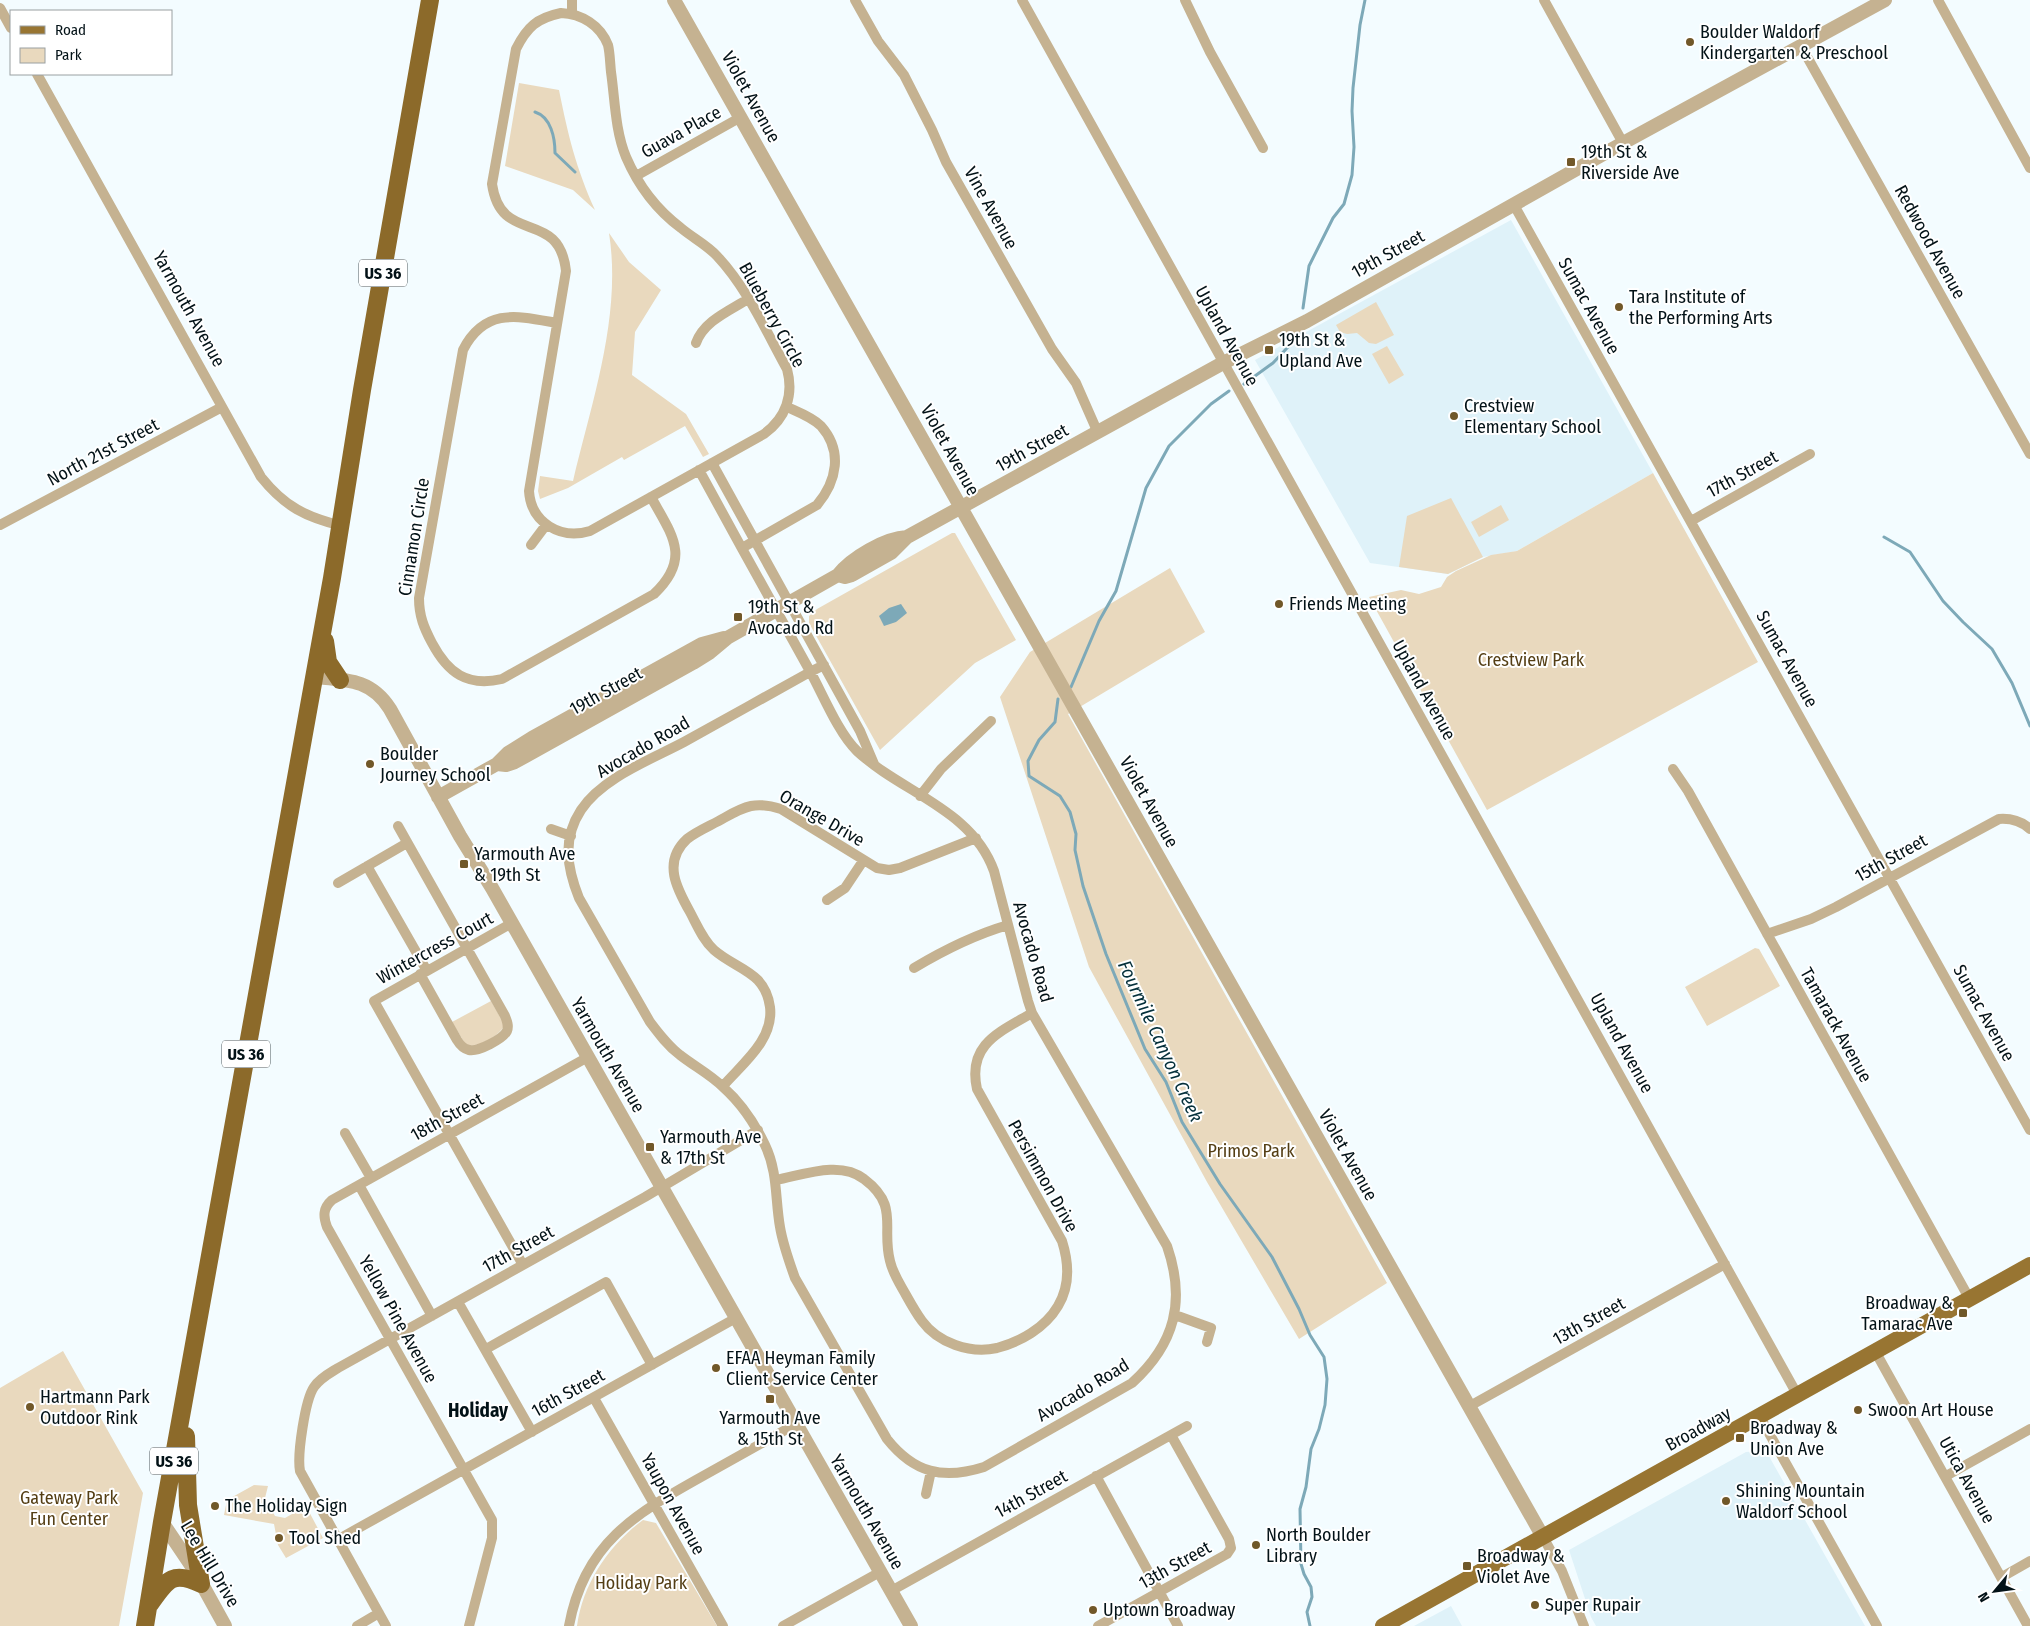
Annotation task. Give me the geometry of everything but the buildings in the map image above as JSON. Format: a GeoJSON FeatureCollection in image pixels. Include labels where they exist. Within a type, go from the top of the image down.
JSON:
{"type":"FeatureCollection","features":[{"type":"Feature","properties":{"kind":"highway","name":"US 36"},"geometry":{"type":"LineString","coordinates":[[146,1626],[162,1522],[342,526],[362,390],[430,0]]}},
{"type":"Feature","properties":{"kind":"highway"},"geometry":{"type":"LineString","coordinates":[[324,623],[328,662],[340,680]]}},
{"type":"Feature","properties":{"kind":"highway"},"geometry":{"type":"LineString","coordinates":[[185,1400],[188,1505],[201,1584]]}},
{"type":"Feature","properties":{"kind":"highway"},"geometry":{"type":"LineString","coordinates":[[149,1606],[162,1587],[169,1581],[186,1577],[201,1584]]}},
{"type":"Feature","properties":{"kind":"main road","name":"Broadway"},"geometry":{"type":"LineString","coordinates":[[1383,1626],[2030,1265]]}},
{"type":"Feature","properties":{"kind":"street"},"geometry":{"type":"LineString","coordinates":[[531,545],[546,525],[538,516],[529,497],[529,482],[566,271],[563,254],[559,246],[548,234],[512,221],[496,212],[493,177],[516,49],[524,33],[537,21],[561,13],[572,13],[572,0]]}},
{"type":"Feature","properties":{"kind":"street","name":"Violet Avenue"},"geometry":{"type":"LineString","coordinates":[[674,0],[1543,1537],[1562,1571],[1584,1626]]}},
{"type":"Feature","properties":{"kind":"street","name":"Vine Avenue"},"geometry":{"type":"LineString","coordinates":[[855,0],[878,41],[904,75],[946,162],[1052,349],[1076,383],[1098,433]]}},
{"type":"Feature","properties":{"kind":"street","name":"Upland Avenue"},"geometry":{"type":"LineString","coordinates":[[1022,0],[1798,1396]]}},
{"type":"Feature","properties":{"kind":"street"},"geometry":{"type":"LineString","coordinates":[[1185,0],[1210,52],[1263,148]]}},
{"type":"Feature","properties":{"kind":"street"},"geometry":{"type":"LineString","coordinates":[[1544,0],[1624,143]]}},
{"type":"Feature","properties":{"kind":"street","name":"19th Street"},"geometry":{"type":"LineString","coordinates":[[438,797],[497,764],[510,764],[523,758],[693,664],[727,638],[776,610],[838,576],[852,575],[892,553],[907,537],[1223,363],[1298,326],[1624,143],[1885,0]]}},
{"type":"Feature","properties":{"kind":"street"},"geometry":{"type":"LineString","coordinates":[[1938,0],[2030,168]]}},
{"type":"Feature","properties":{"kind":"street"},"geometry":{"type":"LineString","coordinates":[[0,8],[10,26]]}},
{"type":"Feature","properties":{"kind":"street","name":"Blueberry Circle"},"geometry":{"type":"LineString","coordinates":[[546,525],[565,534],[582,534],[590,531],[773,428],[787,407],[790,381],[787,369],[731,272],[716,255],[664,214],[649,197],[636,176],[626,157],[619,137],[608,46],[600,31],[590,22],[572,13]]}},
{"type":"Feature","properties":{"kind":"street","name":"Redwood Avenue"},"geometry":{"type":"LineString","coordinates":[[1801,46],[2030,454]]}},
{"type":"Feature","properties":{"kind":"street","name":"Yarmouth Avenue"},"geometry":{"type":"LineString","coordinates":[[39,75],[261,477],[275,493],[301,513],[316,520],[342,526]]}},
{"type":"Feature","properties":{"kind":"street","name":"Guava Place"},"geometry":{"type":"LineString","coordinates":[[636,176],[741,117]]}},
{"type":"Feature","properties":{"kind":"street","name":"Sumac Avenue"},"geometry":{"type":"LineString","coordinates":[[1514,205],[2030,1130]]}},
{"type":"Feature","properties":{"kind":"street"},"geometry":{"type":"LineString","coordinates":[[696,343],[699,334],[705,326],[748,299]]}},
{"type":"Feature","properties":{"kind":"street","name":"Cinnamon Circle"},"geometry":{"type":"LineString","coordinates":[[558,323],[512,316],[479,324],[467,342],[460,361],[419,598],[420,618],[439,656],[468,684],[493,681],[511,676],[649,598],[678,569],[674,540],[651,497]]}},
{"type":"Feature","properties":{"kind":"street","name":"North 21st Street"},"geometry":{"type":"LineString","coordinates":[[0,525],[222,407]]}},
{"type":"Feature","properties":{"kind":"street"},"geometry":{"type":"LineString","coordinates":[[742,548],[817,505],[839,476],[829,438],[820,426],[805,415],[787,407]]}},
{"type":"Feature","properties":{"kind":"street","name":"17th Street"},"geometry":{"type":"LineString","coordinates":[[1691,521],[1810,454]]}},
{"type":"Feature","properties":{"kind":"street"},"geometry":{"type":"LineString","coordinates":[[712,463],[860,731],[874,765]]}},
{"type":"Feature","properties":{"kind":"street","name":"Avocado Road"},"geometry":{"type":"LineString","coordinates":[[699,470],[810,672],[852,744],[874,765],[960,822],[976,838],[990,861],[1032,1012],[1167,1246],[1173,1264],[1176,1283],[1175,1315],[1167,1339],[1158,1356],[1146,1370],[1132,1383],[984,1467],[964,1473],[948,1474],[931,1471],[913,1464],[897,1451],[887,1439],[795,1278],[787,1256],[780,1226],[776,1180],[766,1147],[758,1130],[738,1102],[723,1086],[698,1074],[650,1022],[584,906],[570,877],[568,861],[571,836],[579,812],[589,799],[606,784],[810,672],[824,665]]}},
{"type":"Feature","properties":{"kind":"street","name":"Yarmouth Avenue"},"geometry":{"type":"LineString","coordinates":[[314,677],[367,686],[383,699],[911,1626]]}},
{"type":"Feature","properties":{"kind":"street"},"geometry":{"type":"LineString","coordinates":[[920,796],[945,764],[992,721]]}},
{"type":"Feature","properties":{"kind":"street","name":"Tamarack Avenue"},"geometry":{"type":"LineString","coordinates":[[1673,769],[1688,791],[1969,1298]]}},
{"type":"Feature","properties":{"kind":"street","name":"Orange Drive"},"geometry":{"type":"LineString","coordinates":[[723,1086],[762,1042],[769,1026],[770,1009],[768,996],[762,985],[754,975],[724,958],[713,949],[676,888],[673,876],[674,864],[678,852],[687,839],[739,809],[750,805],[766,804],[781,809],[864,861],[877,868],[888,870],[900,868],[976,838]]}},
{"type":"Feature","properties":{"kind":"street","name":"15th Street"},"geometry":{"type":"LineString","coordinates":[[1767,934],[1811,919],[1999,819],[2026,820]]}},
{"type":"Feature","properties":{"kind":"street"},"geometry":{"type":"LineString","coordinates":[[2026,820],[2030,830]]}},
{"type":"Feature","properties":{"kind":"street"},"geometry":{"type":"LineString","coordinates":[[367,866],[458,1040],[464,1048],[471,1051],[477,1050],[498,1040],[506,1033],[507,1020],[398,826]]}},
{"type":"Feature","properties":{"kind":"street"},"geometry":{"type":"LineString","coordinates":[[551,829],[571,836]]}},
{"type":"Feature","properties":{"kind":"street"},"geometry":{"type":"LineString","coordinates":[[338,882],[407,844]]}},
{"type":"Feature","properties":{"kind":"street"},"geometry":{"type":"LineString","coordinates":[[827,900],[845,888],[864,861]]}},
{"type":"Feature","properties":{"kind":"street","name":"Wintercress Court"},"geometry":{"type":"LineString","coordinates":[[449,1135],[374,1001],[512,923]]}},
{"type":"Feature","properties":{"kind":"street"},"geometry":{"type":"LineString","coordinates":[[914,968],[949,948],[988,931],[1008,925]]}},
{"type":"Feature","properties":{"kind":"street","name":"Persimmon Drive"},"geometry":{"type":"LineString","coordinates":[[776,1180],[833,1169],[846,1170],[862,1177],[876,1189],[888,1212],[887,1244],[894,1276],[922,1322],[947,1341],[961,1347],[977,1350],[992,1349],[1008,1345],[1038,1329],[1058,1306],[1064,1291],[1068,1271],[1066,1255],[1062,1241],[977,1089],[974,1077],[975,1065],[986,1043],[996,1034],[1032,1012]]}},
{"type":"Feature","properties":{"kind":"street","name":"18th Street"},"geometry":{"type":"LineString","coordinates":[[325,1209],[329,1202],[588,1058]]}},
{"type":"Feature","properties":{"kind":"street","name":"17th Street"},"geometry":{"type":"LineString","coordinates":[[386,1626],[307,1485],[300,1468],[299,1455],[309,1398],[315,1385],[327,1375],[661,1187],[758,1130]]}},
{"type":"Feature","properties":{"kind":"street"},"geometry":{"type":"LineString","coordinates":[[345,1134],[371,1178]]}},
{"type":"Feature","properties":{"kind":"street"},"geometry":{"type":"LineString","coordinates":[[449,1135],[523,1265]]}},
{"type":"Feature","properties":{"kind":"street"},"geometry":{"type":"LineString","coordinates":[[359,1185],[432,1316]]}},
{"type":"Feature","properties":{"kind":"street","name":"Yellow Pine Avenue"},"geometry":{"type":"LineString","coordinates":[[325,1209],[324,1215],[327,1227],[489,1514],[493,1530],[491,1547],[470,1626]]}},
{"type":"Feature","properties":{"kind":"street","name":"13th Street"},"geometry":{"type":"LineString","coordinates":[[1468,1407],[1726,1264]]}},
{"type":"Feature","properties":{"kind":"street"},"geometry":{"type":"LineString","coordinates":[[486,1349],[606,1282],[652,1365]]}},
{"type":"Feature","properties":{"kind":"street"},"geometry":{"type":"LineString","coordinates":[[458,1302],[532,1432]]}},
{"type":"Feature","properties":{"kind":"street"},"geometry":{"type":"LineString","coordinates":[[1175,1315],[1210,1328],[1208,1342]]}},
{"type":"Feature","properties":{"kind":"street","name":"16th Street"},"geometry":{"type":"LineString","coordinates":[[337,1540],[736,1318]]}},
{"type":"Feature","properties":{"kind":"street","name":"Utica Avenue"},"geometry":{"type":"LineString","coordinates":[[1875,1352],[1946,1476],[2028,1626]]}},
{"type":"Feature","properties":{"kind":"street","name":"Yaupon Avenue"},"geometry":{"type":"LineString","coordinates":[[594,1398],[723,1626]]}},
{"type":"Feature","properties":{"kind":"street"},"geometry":{"type":"LineString","coordinates":[[1760,1417],[1877,1626]]}},
{"type":"Feature","properties":{"kind":"street"},"geometry":{"type":"LineString","coordinates":[[569,1626],[578,1592],[595,1558],[619,1530],[654,1504],[796,1424]]}},
{"type":"Feature","properties":{"kind":"street","name":"14th Street"},"geometry":{"type":"LineString","coordinates":[[891,1591],[1187,1426]]}},
{"type":"Feature","properties":{"kind":"street"},"geometry":{"type":"LineString","coordinates":[[1946,1476],[2030,1429]]}},
{"type":"Feature","properties":{"kind":"street","name":"13th Street"},"geometry":{"type":"LineString","coordinates":[[1098,1626],[1227,1554],[1232,1546],[1171,1435]]}},
{"type":"Feature","properties":{"kind":"street"},"geometry":{"type":"LineString","coordinates":[[926,1494],[931,1471]]}},
{"type":"Feature","properties":{"kind":"street"},"geometry":{"type":"LineString","coordinates":[[1096,1476],[1178,1626]]}},
{"type":"Feature","properties":{"kind":"street","name":"Lee Hill Drive"},"geometry":{"type":"LineString","coordinates":[[162,1522],[178,1543],[225,1626]]}},
{"type":"Feature","properties":{"kind":"street"},"geometry":{"type":"LineString","coordinates":[[2002,1577],[2030,1561]]}},
{"type":"Feature","properties":{"kind":"street"},"geometry":{"type":"LineString","coordinates":[[782,1626],[880,1572]]}},
{"type":"Feature","properties":{"kind":"street"},"geometry":{"type":"LineString","coordinates":[[357,1626],[379,1613]]}},
{"type":"Feature","properties":{"kind":"shaded area","name":"Crestview Elementary School"},"geometry":{"type":"Polygon","coordinates":[[[1511,220],[1653,473],[1517,551],[1483,557],[1448,574],[1370,563],[1255,360],[1511,220]]]}},
{"type":"Feature","properties":{"kind":"shaded area","name":"Shining Mountain Waldorf School"},"geometry":{"type":"Polygon","coordinates":[[[1766,1451],[1865,1626],[1596,1626],[1591,1617],[1569,1550],[1746,1452],[1766,1451]]]}},
{"type":"Feature","properties":{"kind":"shaded area"},"geometry":{"type":"Polygon","coordinates":[[[1451,1606],[1462,1626],[1414,1626],[1451,1606]]]}},
{"type":"Feature","properties":{"kind":"green space"},"geometry":{"type":"Polygon","coordinates":[[[519,83],[559,90],[573,151],[595,210],[573,190],[505,166],[519,83]]]}},
{"type":"Feature","properties":{"kind":"green space"},"geometry":{"type":"Polygon","coordinates":[[[609,233],[629,262],[661,290],[635,332],[632,375],[686,414],[709,454],[703,457],[685,426],[624,460],[622,457],[568,488],[540,499],[538,491],[540,476],[573,481],[603,358],[608,326],[612,295],[609,233]]]}},
{"type":"Feature","properties":{"kind":"green space"},"geometry":{"type":"Polygon","coordinates":[[[1376,302],[1394,335],[1376,344],[1369,343],[1357,333],[1347,334],[1340,332],[1336,325],[1376,302]]]}},
{"type":"Feature","properties":{"kind":"green space"},"geometry":{"type":"Polygon","coordinates":[[[1387,346],[1404,375],[1389,384],[1372,354],[1387,346]]]}},
{"type":"Feature","properties":{"kind":"green space","name":"Crestview Park"},"geometry":{"type":"Polygon","coordinates":[[[1653,473],[1758,662],[1487,810],[1369,597],[1401,590],[1419,594],[1441,587],[1447,577],[1456,571],[1491,555],[1517,551],[1653,473]]]}},
{"type":"Feature","properties":{"kind":"green space"},"geometry":{"type":"Polygon","coordinates":[[[1451,498],[1483,557],[1448,574],[1399,567],[1407,516],[1451,498]]]}},
{"type":"Feature","properties":{"kind":"green space"},"geometry":{"type":"Polygon","coordinates":[[[1501,505],[1509,520],[1479,537],[1471,522],[1501,505]]]}},
{"type":"Feature","properties":{"kind":"green space"},"geometry":{"type":"Polygon","coordinates":[[[955,533],[1016,640],[975,663],[880,750],[809,623],[809,616],[817,609],[955,533]]]}},
{"type":"Feature","properties":{"kind":"green space","name":"Primos Park"},"geometry":{"type":"Polygon","coordinates":[[[1170,568],[1205,632],[1068,714],[1387,1283],[1299,1339],[1207,1182],[1089,967],[1000,697],[1030,652],[1170,568]]]}},
{"type":"Feature","properties":{"kind":"green space"},"geometry":{"type":"Polygon","coordinates":[[[1755,948],[1759,949],[1780,986],[1707,1026],[1685,987],[1755,948]]]}},
{"type":"Feature","properties":{"kind":"green space"},"geometry":{"type":"Polygon","coordinates":[[[491,1001],[503,1022],[503,1028],[488,1040],[469,1046],[464,1042],[452,1022],[491,1001]]]}},
{"type":"Feature","properties":{"kind":"green space","name":"Gateway Park Fun Center"},"geometry":{"type":"Polygon","coordinates":[[[63,1351],[143,1493],[119,1626],[0,1626],[0,1388],[63,1351]]]}},
{"type":"Feature","properties":{"kind":"green space"},"geometry":{"type":"Polygon","coordinates":[[[254,1485],[268,1486],[265,1498],[275,1516],[285,1518],[306,1506],[323,1538],[286,1558],[278,1545],[274,1524],[224,1515],[227,1500],[254,1485]]]}},
{"type":"Feature","properties":{"kind":"green space","name":"Holiday Park"},"geometry":{"type":"Polygon","coordinates":[[[643,1520],[656,1523],[717,1626],[577,1626],[585,1595],[600,1566],[619,1541],[643,1520]]]}},
{"type":"Feature","properties":{"kind":"water"},"geometry":{"type":"Polygon","coordinates":[[[901,604],[907,613],[896,622],[884,626],[879,616],[889,608],[901,604]]]}},
{"type":"Feature","properties":{"kind":"waterway","name":"Fourmile Canyon Creek"},"geometry":{"type":"LineString","coordinates":[[1303,308],[1309,266],[1333,218],[1344,204],[1352,175],[1354,147],[1353,88],[1360,25],[1365,0]]}},
{"type":"Feature","properties":{"kind":"waterway"},"geometry":{"type":"LineString","coordinates":[[535,112],[545,118],[551,129],[555,153],[575,172]]}},
{"type":"Feature","properties":{"kind":"waterway","name":"Fourmile Canyon Creek"},"geometry":{"type":"LineString","coordinates":[[1244,384],[1273,363],[1301,333]]}},
{"type":"Feature","properties":{"kind":"waterway","name":"Fourmile Canyon Creek"},"geometry":{"type":"LineString","coordinates":[[1071,687],[1099,621],[1116,591],[1146,488],[1169,446],[1211,404],[1229,391]]}},
{"type":"Feature","properties":{"kind":"waterway"},"geometry":{"type":"LineString","coordinates":[[1884,537],[1910,552],[1943,601],[1992,649],[2012,683],[2030,726]]}},
{"type":"Feature","properties":{"kind":"waterway","name":"Fourmile Canyon Creek"},"geometry":{"type":"LineString","coordinates":[[1058,699],[1055,722],[1039,740],[1028,761],[1029,776],[1060,796],[1070,812],[1076,834],[1075,850],[1083,886],[1106,954],[1145,1049],[1166,1082],[1182,1122],[1220,1184],[1272,1257],[1310,1335],[1324,1357],[1327,1379],[1325,1405],[1319,1429],[1311,1449],[1306,1487],[1300,1509],[1301,1564],[1311,1587],[1312,1597],[1307,1612],[1310,1626]]}},
{"type":"Feature","properties":{"kind":"place","name":"Boulder Waldorf Kindergarten & Preschool"},"geometry":{"type":"Point","coordinates":[1690,42]}},
{"type":"Feature","properties":{"kind":"place","name":"19th St & Riverside Ave"},"geometry":{"type":"Point","coordinates":[1571,162]}},
{"type":"Feature","properties":{"kind":"place","name":"Tara Institute of the Performing Arts"},"geometry":{"type":"Point","coordinates":[1619,307]}},
{"type":"Feature","properties":{"kind":"place","name":"19th St & Upland Ave"},"geometry":{"type":"Point","coordinates":[1269,350]}},
{"type":"Feature","properties":{"kind":"place","name":"Crestview Elementary School"},"geometry":{"type":"Point","coordinates":[1454,416]}},
{"type":"Feature","properties":{"kind":"place","name":"Friends Meeting"},"geometry":{"type":"Point","coordinates":[1279,604]}},
{"type":"Feature","properties":{"kind":"place","name":"19th St & Avocado Rd"},"geometry":{"type":"Point","coordinates":[738,617]}},
{"type":"Feature","properties":{"kind":"place","name":"Boulder Journey School"},"geometry":{"type":"Point","coordinates":[370,764]}},
{"type":"Feature","properties":{"kind":"place","name":"Yarmouth Ave & 19th St"},"geometry":{"type":"Point","coordinates":[464,864]}},
{"type":"Feature","properties":{"kind":"place","name":"Yarmouth Ave & 17th St"},"geometry":{"type":"Point","coordinates":[650,1147]}},
{"type":"Feature","properties":{"kind":"place","name":"Broadway & Tamarac Ave"},"geometry":{"type":"Point","coordinates":[1963,1313]}},
{"type":"Feature","properties":{"kind":"place","name":"EFAA Heyman Family Client Service Center"},"geometry":{"type":"Point","coordinates":[716,1368]}},
{"type":"Feature","properties":{"kind":"place","name":"Yarmouth Ave & 15th St"},"geometry":{"type":"Point","coordinates":[770,1399]}},
{"type":"Feature","properties":{"kind":"place","name":"Hartmann Park Outdoor Rink"},"geometry":{"type":"Point","coordinates":[30,1407]}},
{"type":"Feature","properties":{"kind":"place","name":"Swoon Art House"},"geometry":{"type":"Point","coordinates":[1858,1410]}},
{"type":"Feature","properties":{"kind":"place","name":"Broadway & Union Ave"},"geometry":{"type":"Point","coordinates":[1740,1438]}},
{"type":"Feature","properties":{"kind":"place","name":"Shining Mountain Waldorf School"},"geometry":{"type":"Point","coordinates":[1726,1501]}},
{"type":"Feature","properties":{"kind":"place","name":"The Holiday Sign"},"geometry":{"type":"Point","coordinates":[215,1506]}},
{"type":"Feature","properties":{"kind":"place","name":"Tool Shed"},"geometry":{"type":"Point","coordinates":[279,1538]}},
{"type":"Feature","properties":{"kind":"place","name":"North Boulder Library"},"geometry":{"type":"Point","coordinates":[1256,1545]}},
{"type":"Feature","properties":{"kind":"place","name":"Broadway & Violet Ave"},"geometry":{"type":"Point","coordinates":[1467,1566]}},
{"type":"Feature","properties":{"kind":"place","name":"Super Rupair"},"geometry":{"type":"Point","coordinates":[1535,1605]}},
{"type":"Feature","properties":{"kind":"place","name":"Uptown Broadway"},"geometry":{"type":"Point","coordinates":[1093,1610]}},
{"type":"Feature","properties":{"kind":"district","name":"Holiday"},"geometry":{"type":"Point","coordinates":[478,1410]}}]}
